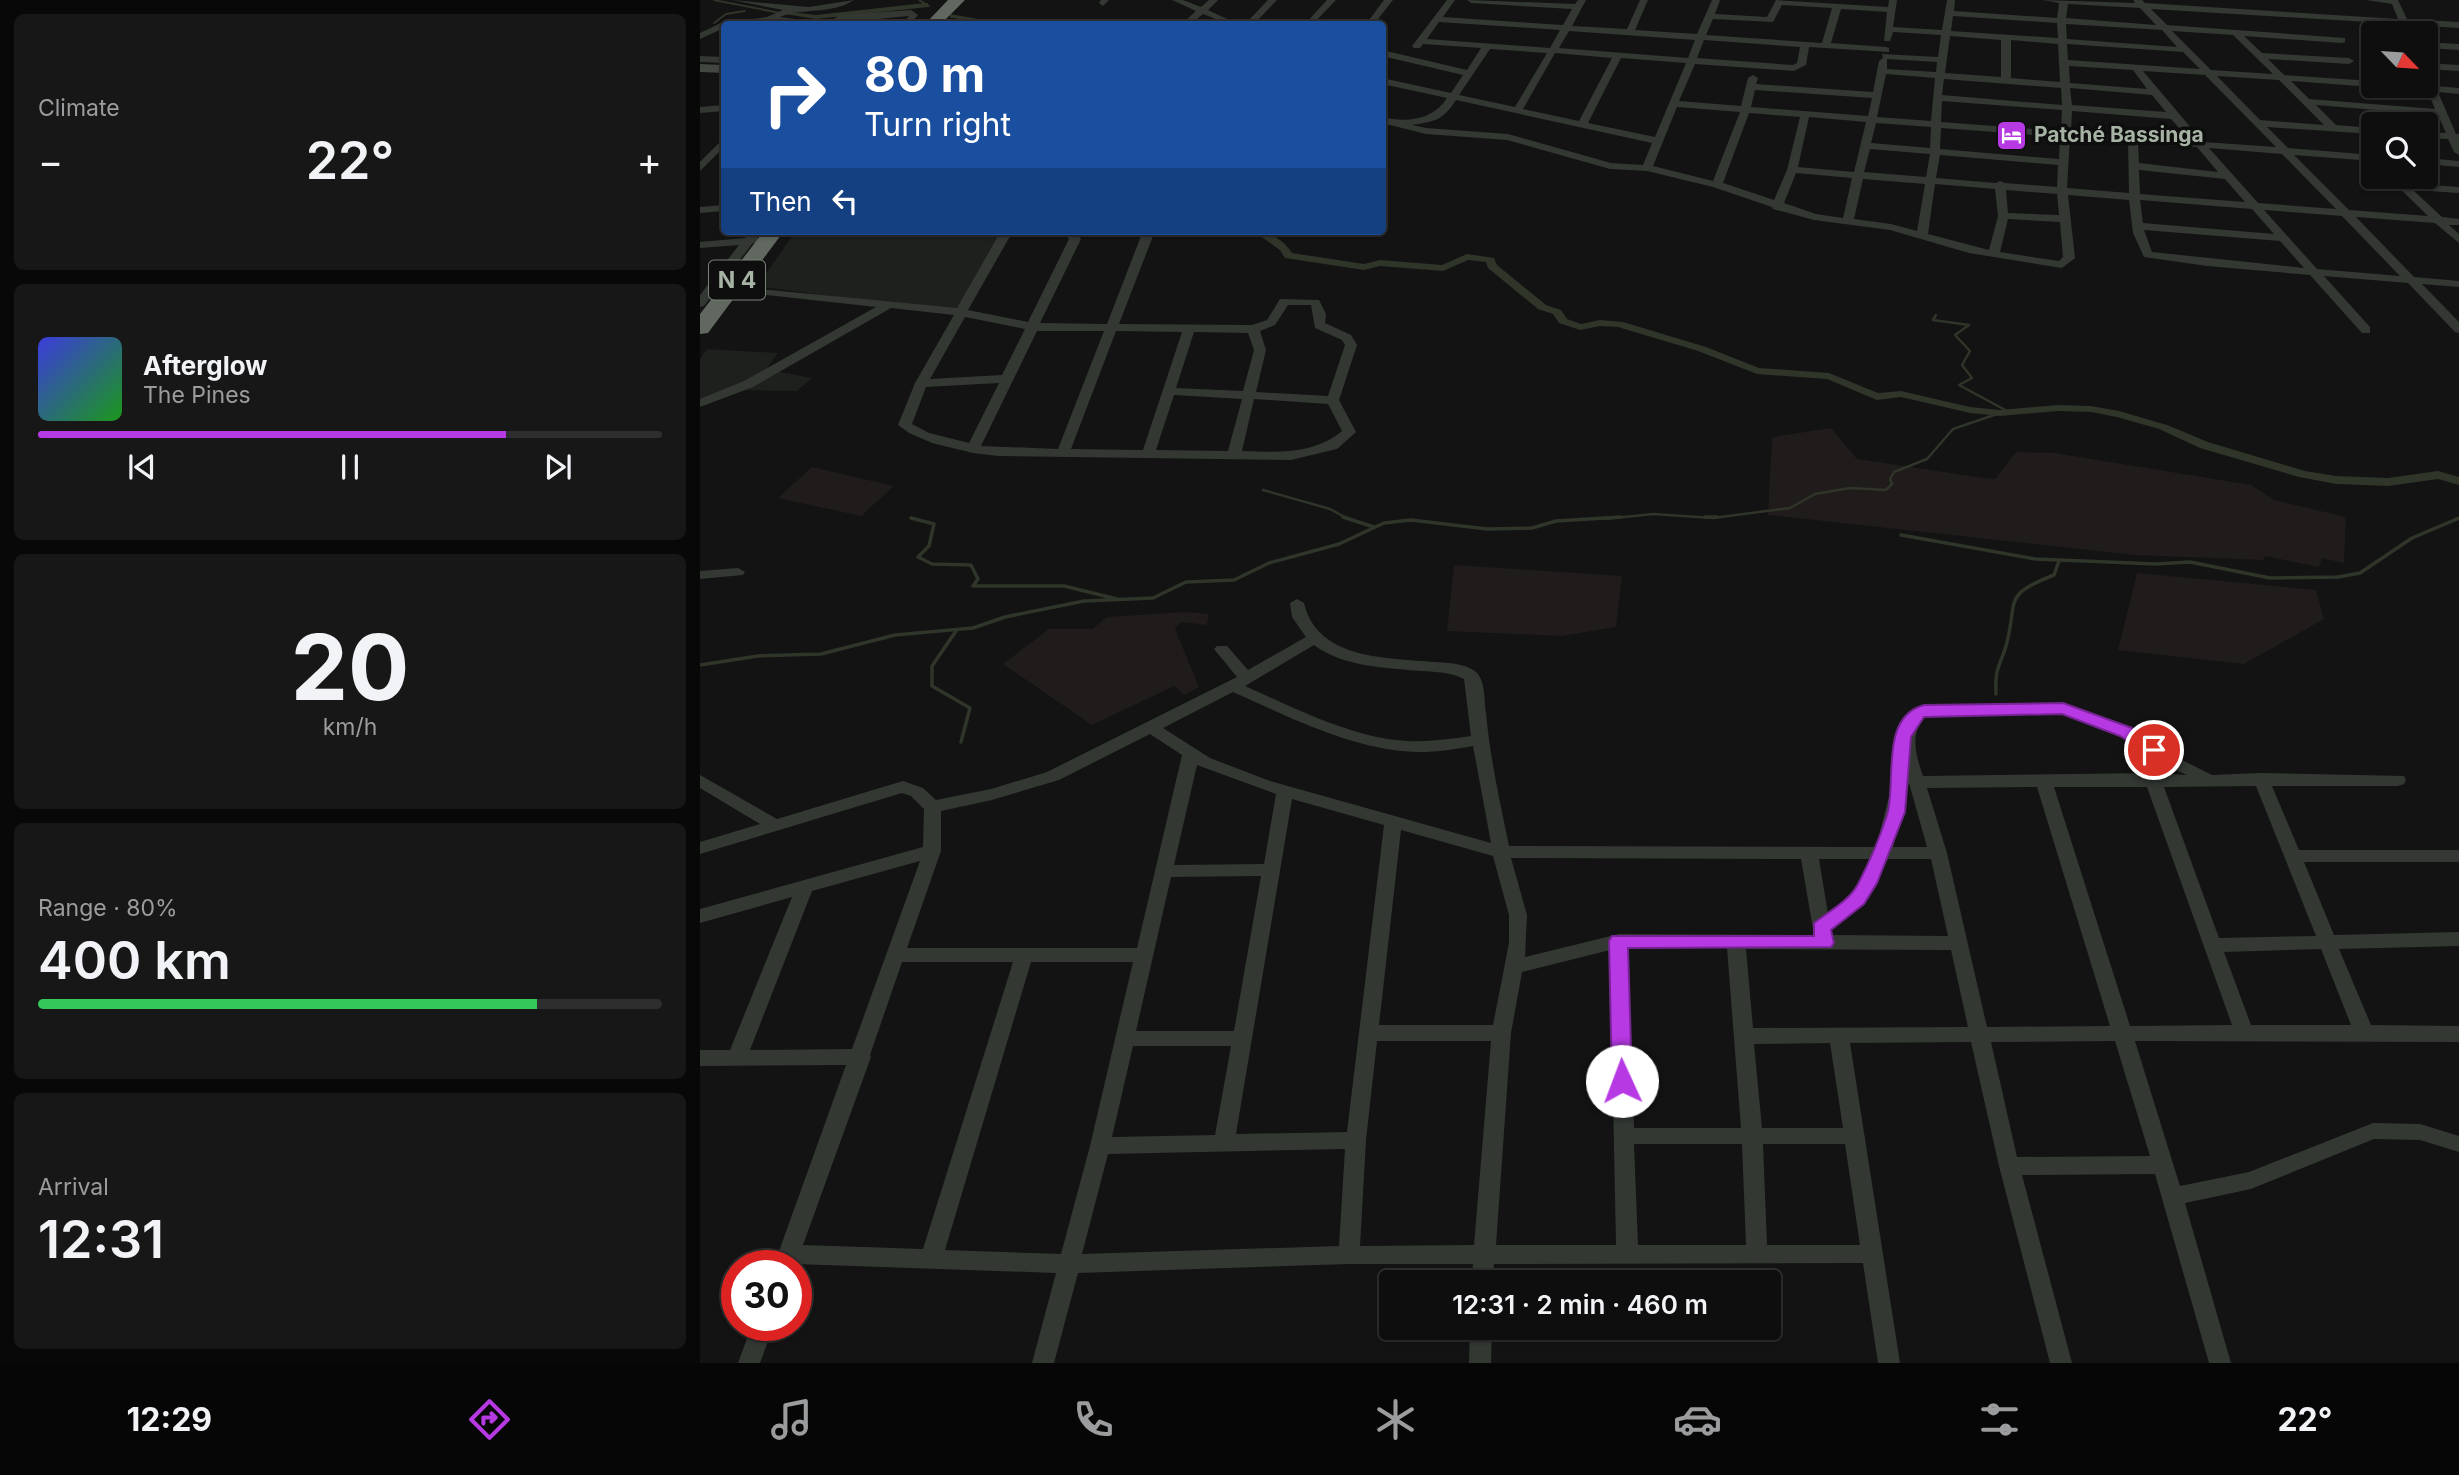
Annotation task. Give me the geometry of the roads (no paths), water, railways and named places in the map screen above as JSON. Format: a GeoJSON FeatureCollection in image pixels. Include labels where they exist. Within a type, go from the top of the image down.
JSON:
{"type":"FeatureCollection","features":[{"type":"Feature","properties":{"kind":"highway"},"geometry":{"type":"LineString","coordinates":[[925,21],[944,0]]}},
{"type":"Feature","properties":{"kind":"highway"},"geometry":{"type":"LineString","coordinates":[[936,21],[957,0]]}},
{"type":"Feature","properties":{"kind":"highway","name":"N 4"},"geometry":{"type":"LineString","coordinates":[[700,328],[731,288],[762,235]]}},
{"type":"Feature","properties":{"kind":"street"},"geometry":{"type":"LineString","coordinates":[[736,0],[827,8],[850,0]]}},
{"type":"Feature","properties":{"kind":"street"},"geometry":{"type":"LineString","coordinates":[[1176,0],[1227,21]]}},
{"type":"Feature","properties":{"kind":"street"},"geometry":{"type":"LineString","coordinates":[[1190,21],[1214,0]]}},
{"type":"Feature","properties":{"kind":"street"},"geometry":{"type":"LineString","coordinates":[[1252,21],[1273,0]]}},
{"type":"Feature","properties":{"kind":"street"},"geometry":{"type":"LineString","coordinates":[[1312,21],[1332,0]]}},
{"type":"Feature","properties":{"kind":"street"},"geometry":{"type":"LineString","coordinates":[[1372,21],[1389,0]]}},
{"type":"Feature","properties":{"kind":"street"},"geometry":{"type":"LineString","coordinates":[[1407,58],[1451,0]]}},
{"type":"Feature","properties":{"kind":"street"},"geometry":{"type":"LineString","coordinates":[[1471,0],[1580,4],[1518,110]]}},
{"type":"Feature","properties":{"kind":"street"},"geometry":{"type":"LineString","coordinates":[[1630,32],[1644,0]]}},
{"type":"Feature","properties":{"kind":"street"},"geometry":{"type":"LineString","coordinates":[[1647,168],[1716,0]]}},
{"type":"Feature","properties":{"kind":"street"},"geometry":{"type":"LineString","coordinates":[[1922,236],[1935,152],[1937,98],[1951,0]]}},
{"type":"Feature","properties":{"kind":"street"},"geometry":{"type":"LineString","coordinates":[[2047,0],[2140,3],[2390,21]]}},
{"type":"Feature","properties":{"kind":"street"},"geometry":{"type":"LineString","coordinates":[[2218,0],[2221,10]]}},
{"type":"Feature","properties":{"kind":"street"},"geometry":{"type":"LineString","coordinates":[[2275,0],[2278,14]]}},
{"type":"Feature","properties":{"kind":"street"},"geometry":{"type":"LineString","coordinates":[[2370,0],[2394,1],[2403,21]]}},
{"type":"Feature","properties":{"kind":"street"},"geometry":{"type":"LineString","coordinates":[[1710,16],[1770,20],[1779,1],[1837,6],[1892,5],[1873,121],[1857,174],[1847,222]]}},
{"type":"Feature","properties":{"kind":"street"},"geometry":{"type":"LineString","coordinates":[[1386,121],[1426,131],[1508,137],[1610,166],[1647,168],[1717,185],[1814,217],[1891,227],[1994,253],[2062,265],[2069,258],[2062,190],[2067,109],[2061,20],[2064,1]]}},
{"type":"Feature","properties":{"kind":"street"},"geometry":{"type":"LineString","coordinates":[[2140,3],[2459,330]]}},
{"type":"Feature","properties":{"kind":"street"},"geometry":{"type":"LineString","coordinates":[[769,19],[795,4]]}},
{"type":"Feature","properties":{"kind":"street"},"geometry":{"type":"LineString","coordinates":[[1826,46],[1837,6]]}},
{"type":"Feature","properties":{"kind":"street"},"geometry":{"type":"LineString","coordinates":[[835,21],[840,18],[911,13],[914,15],[909,21]]}},
{"type":"Feature","properties":{"kind":"street"},"geometry":{"type":"LineString","coordinates":[[1949,13],[2342,40]]}},
{"type":"Feature","properties":{"kind":"street"},"geometry":{"type":"LineString","coordinates":[[2337,17],[2357,83]]}},
{"type":"Feature","properties":{"kind":"street"},"geometry":{"type":"LineString","coordinates":[[1438,19],[1826,46],[1942,60]]}},
{"type":"Feature","properties":{"kind":"street"},"geometry":{"type":"LineString","coordinates":[[754,21],[785,21]]}},
{"type":"Feature","properties":{"kind":"street"},"geometry":{"type":"LineString","coordinates":[[2438,24],[2459,25]]}},
{"type":"Feature","properties":{"kind":"street"},"geometry":{"type":"LineString","coordinates":[[700,26],[720,26]]}},
{"type":"Feature","properties":{"kind":"street"},"geometry":{"type":"LineString","coordinates":[[700,36],[720,26]]}},
{"type":"Feature","properties":{"kind":"street"},"geometry":{"type":"LineString","coordinates":[[1889,29],[2188,50]]}},
{"type":"Feature","properties":{"kind":"street"},"geometry":{"type":"LineString","coordinates":[[2236,33],[2334,129]]}},
{"type":"Feature","properties":{"kind":"street"},"geometry":{"type":"LineString","coordinates":[[2006,38],[2006,80]]}},
{"type":"Feature","properties":{"kind":"street"},"geometry":{"type":"LineString","coordinates":[[1421,41],[1798,67],[1805,45]]}},
{"type":"Feature","properties":{"kind":"street"},"geometry":{"type":"LineString","coordinates":[[1396,124],[1439,115],[1487,46]]}},
{"type":"Feature","properties":{"kind":"street"},"geometry":{"type":"LineString","coordinates":[[2438,46],[2459,47]]}},
{"type":"Feature","properties":{"kind":"street"},"geometry":{"type":"LineString","coordinates":[[1386,54],[1469,73]]}},
{"type":"Feature","properties":{"kind":"street"},"geometry":{"type":"LineString","coordinates":[[1583,124],[1617,56]]}},
{"type":"Feature","properties":{"kind":"street"},"geometry":{"type":"LineString","coordinates":[[2261,56],[2350,61]]}},
{"type":"Feature","properties":{"kind":"street"},"geometry":{"type":"LineString","coordinates":[[700,59],[721,60]]}},
{"type":"Feature","properties":{"kind":"street"},"geometry":{"type":"LineString","coordinates":[[2066,63],[2361,83]]}},
{"type":"Feature","properties":{"kind":"street"},"geometry":{"type":"LineString","coordinates":[[1717,185],[1745,111],[1756,65]]}},
{"type":"Feature","properties":{"kind":"street"},"geometry":{"type":"LineString","coordinates":[[700,67],[721,68]]}},
{"type":"Feature","properties":{"kind":"street"},"geometry":{"type":"LineString","coordinates":[[2135,67],[2174,116],[2316,271],[2366,330]]}},
{"type":"Feature","properties":{"kind":"street"},"geometry":{"type":"LineString","coordinates":[[2438,67],[2459,68]]}},
{"type":"Feature","properties":{"kind":"street"},"geometry":{"type":"LineString","coordinates":[[1882,71],[2154,92]]}},
{"type":"Feature","properties":{"kind":"street"},"geometry":{"type":"LineString","coordinates":[[1386,82],[1657,141]]}},
{"type":"Feature","properties":{"kind":"street"},"geometry":{"type":"LineString","coordinates":[[2340,82],[2357,106]]}},
{"type":"Feature","properties":{"kind":"street"},"geometry":{"type":"LineString","coordinates":[[1751,87],[1878,95]]}},
{"type":"Feature","properties":{"kind":"street"},"geometry":{"type":"LineString","coordinates":[[2438,90],[2459,91]]}},
{"type":"Feature","properties":{"kind":"street"},"geometry":{"type":"LineString","coordinates":[[1937,98],[2174,116]]}},
{"type":"Feature","properties":{"kind":"street"},"geometry":{"type":"LineString","coordinates":[[2435,98],[2456,137],[2459,152]]}},
{"type":"Feature","properties":{"kind":"street"},"geometry":{"type":"LineString","coordinates":[[2308,102],[2441,112]]}},
{"type":"Feature","properties":{"kind":"street"},"geometry":{"type":"LineString","coordinates":[[1674,104],[2361,157]]}},
{"type":"Feature","properties":{"kind":"street"},"geometry":{"type":"LineString","coordinates":[[700,109],[721,108]]}},
{"type":"Feature","properties":{"kind":"street"},"geometry":{"type":"LineString","coordinates":[[1777,207],[1792,170],[1805,115]]}},
{"type":"Feature","properties":{"kind":"street"},"geometry":{"type":"LineString","coordinates":[[2257,123],[2361,130]]}},
{"type":"Feature","properties":{"kind":"street"},"geometry":{"type":"LineString","coordinates":[[2438,136],[2456,137]]}},
{"type":"Feature","properties":{"kind":"street"},"geometry":{"type":"LineString","coordinates":[[2133,140],[2138,226],[2145,254],[2410,282],[2459,284]]}},
{"type":"Feature","properties":{"kind":"street"},"geometry":{"type":"LineString","coordinates":[[700,145],[721,143]]}},
{"type":"Feature","properties":{"kind":"street"},"geometry":{"type":"LineString","coordinates":[[700,168],[721,146]]}},
{"type":"Feature","properties":{"kind":"street"},"geometry":{"type":"LineString","coordinates":[[1867,146],[2063,162]]}},
{"type":"Feature","properties":{"kind":"street"},"geometry":{"type":"LineString","coordinates":[[2438,162],[2459,164]]}},
{"type":"Feature","properties":{"kind":"street"},"geometry":{"type":"LineString","coordinates":[[2135,166],[2229,176]]}},
{"type":"Feature","properties":{"kind":"street"},"geometry":{"type":"LineString","coordinates":[[1792,170],[2000,184],[2459,222]]}},
{"type":"Feature","properties":{"kind":"street"},"geometry":{"type":"LineString","coordinates":[[1994,253],[2003,216],[2000,184]]}},
{"type":"Feature","properties":{"kind":"street"},"geometry":{"type":"LineString","coordinates":[[2438,188],[2459,190]]}},
{"type":"Feature","properties":{"kind":"street"},"geometry":{"type":"LineString","coordinates":[[2406,189],[2459,240]]}},
{"type":"Feature","properties":{"kind":"street"},"geometry":{"type":"LineString","coordinates":[[700,209],[721,208]]}},
{"type":"Feature","properties":{"kind":"street"},"geometry":{"type":"LineString","coordinates":[[2003,216],[2066,219]]}},
{"type":"Feature","properties":{"kind":"street"},"geometry":{"type":"LineString","coordinates":[[2138,226],[2283,238]]}},
{"type":"Feature","properties":{"kind":"street"},"geometry":{"type":"LineString","coordinates":[[700,245],[762,235]]}},
{"type":"Feature","properties":{"kind":"street"},"geometry":{"type":"LineString","coordinates":[[700,303],[762,235]]}},
{"type":"Feature","properties":{"kind":"street"},"geometry":{"type":"LineString","coordinates":[[731,288],[960,312],[1032,327],[1253,329],[1274,320],[1284,301],[1315,302],[1320,314],[1319,325],[1348,338],[1351,345],[1333,400],[1349,432],[1332,446],[1291,456],[973,449],[916,432],[905,425],[921,383],[960,312],[1005,235]]}},
{"type":"Feature","properties":{"kind":"street"},"geometry":{"type":"LineString","coordinates":[[973,449],[1075,239],[1072,235]]}},
{"type":"Feature","properties":{"kind":"street"},"geometry":{"type":"LineString","coordinates":[[1063,453],[1114,328],[1147,236]]}},
{"type":"Feature","properties":{"kind":"street"},"geometry":{"type":"LineString","coordinates":[[700,403],[746,387],[842,329],[890,305]]}},
{"type":"Feature","properties":{"kind":"street"},"geometry":{"type":"LineString","coordinates":[[1234,455],[1251,395],[1260,349],[1253,329]]}},
{"type":"Feature","properties":{"kind":"street"},"geometry":{"type":"LineString","coordinates":[[1148,454],[1189,330]]}},
{"type":"Feature","properties":{"kind":"street"},"geometry":{"type":"LineString","coordinates":[[921,383],[1007,379]]}},
{"type":"Feature","properties":{"kind":"street"},"geometry":{"type":"LineString","coordinates":[[1169,391],[1333,400]]}},
{"type":"Feature","properties":{"kind":"street"},"geometry":{"type":"LineString","coordinates":[[700,575],[738,572]]}},
{"type":"Feature","properties":{"kind":"street"},"geometry":{"type":"LineString","coordinates":[[1297,603],[1296,610],[1315,638],[1350,656],[1457,669],[1471,676],[1480,740],[1502,852],[1518,915],[1513,967],[1501,1033],[1482,1270]]}},
{"type":"Feature","properties":{"kind":"street"},"geometry":{"type":"LineString","coordinates":[[933,807],[992,794],[1053,776],[1239,682],[1315,638]]}},
{"type":"Feature","properties":{"kind":"street"},"geometry":{"type":"LineString","coordinates":[[1222,649],[1239,682],[1317,721],[1382,742],[1404,746],[1480,740]]}},
{"type":"Feature","properties":{"kind":"street"},"geometry":{"type":"LineString","coordinates":[[1823,935],[1858,899],[1880,854],[1896,812],[1903,737],[1912,719],[1924,710],[2063,708],[2126,732],[2170,761],[2200,773],[2207,779]]}},
{"type":"Feature","properties":{"kind":"street"},"geometry":{"type":"LineString","coordinates":[[1150,727],[1204,762],[1285,791],[1502,852],[1938,853]]}},
{"type":"Feature","properties":{"kind":"street"},"geometry":{"type":"LineString","coordinates":[[1907,732],[1907,751],[1938,853],[2009,1166],[2061,1363]]}},
{"type":"Feature","properties":{"kind":"street"},"geometry":{"type":"LineString","coordinates":[[1043,1363],[1100,1146],[1122,1038],[1191,753]]}},
{"type":"Feature","properties":{"kind":"street"},"geometry":{"type":"LineString","coordinates":[[2153,779],[2215,945],[2245,1035]]}},
{"type":"Feature","properties":{"kind":"street"},"geometry":{"type":"LineString","coordinates":[[2261,779],[2364,1032]]}},
{"type":"Feature","properties":{"kind":"street"},"geometry":{"type":"LineString","coordinates":[[1917,782],[2398,780]]}},
{"type":"Feature","properties":{"kind":"street"},"geometry":{"type":"LineString","coordinates":[[700,781],[775,825]]}},
{"type":"Feature","properties":{"kind":"street"},"geometry":{"type":"LineString","coordinates":[[2044,781],[2120,1034],[2174,1196],[2220,1363]]}},
{"type":"Feature","properties":{"kind":"street"},"geometry":{"type":"LineString","coordinates":[[700,848],[903,787],[916,792],[933,807],[932,851],[790,1250]]}},
{"type":"Feature","properties":{"kind":"street"},"geometry":{"type":"LineString","coordinates":[[1224,1143],[1285,791]]}},
{"type":"Feature","properties":{"kind":"street"},"geometry":{"type":"LineString","coordinates":[[1349,1255],[1356,1140],[1392,822]]}},
{"type":"Feature","properties":{"kind":"street"},"geometry":{"type":"LineString","coordinates":[[700,916],[932,851]]}},
{"type":"Feature","properties":{"kind":"street"},"geometry":{"type":"LineString","coordinates":[[1809,853],[1823,935]]}},
{"type":"Feature","properties":{"kind":"street"},"geometry":{"type":"LineString","coordinates":[[2292,856],[2459,856]]}},
{"type":"Feature","properties":{"kind":"street"},"geometry":{"type":"LineString","coordinates":[[1163,870],[1271,870]]}},
{"type":"Feature","properties":{"kind":"street"},"geometry":{"type":"LineString","coordinates":[[737,1058],[805,887]]}},
{"type":"Feature","properties":{"kind":"street"},"geometry":{"type":"LineString","coordinates":[[1513,967],[1619,941],[1736,942],[1823,935],[1958,943]]}},
{"type":"Feature","properties":{"kind":"street"},"geometry":{"type":"LineString","coordinates":[[2215,945],[2459,939]]}},
{"type":"Feature","properties":{"kind":"street"},"geometry":{"type":"LineString","coordinates":[[1619,941],[1627,1256]]}},
{"type":"Feature","properties":{"kind":"street"},"geometry":{"type":"LineString","coordinates":[[1736,942],[1752,1136],[1757,1256]]}},
{"type":"Feature","properties":{"kind":"street"},"geometry":{"type":"LineString","coordinates":[[931,1259],[1024,955]]}},
{"type":"Feature","properties":{"kind":"street"},"geometry":{"type":"LineString","coordinates":[[894,956],[1144,955]]}},
{"type":"Feature","properties":{"kind":"street"},"geometry":{"type":"LineString","coordinates":[[1744,1036],[2245,1035],[2364,1032],[2459,1034]]}},
{"type":"Feature","properties":{"kind":"street"},"geometry":{"type":"LineString","coordinates":[[1370,1033],[1501,1033]]}},
{"type":"Feature","properties":{"kind":"street"},"geometry":{"type":"LineString","coordinates":[[1839,1035],[1889,1363]]}},
{"type":"Feature","properties":{"kind":"street"},"geometry":{"type":"LineString","coordinates":[[1122,1038],[1243,1039]]}},
{"type":"Feature","properties":{"kind":"street"},"geometry":{"type":"LineString","coordinates":[[700,1058],[860,1057]]}},
{"type":"Feature","properties":{"kind":"street"},"geometry":{"type":"LineString","coordinates":[[2174,1196],[2251,1180],[2373,1131],[2420,1132],[2459,1144]]}},
{"type":"Feature","properties":{"kind":"street"},"geometry":{"type":"LineString","coordinates":[[1624,1136],[1853,1136]]}},
{"type":"Feature","properties":{"kind":"street"},"geometry":{"type":"LineString","coordinates":[[1100,1146],[1356,1140]]}},
{"type":"Feature","properties":{"kind":"street"},"geometry":{"type":"LineString","coordinates":[[2009,1166],[2164,1166]]}},
{"type":"Feature","properties":{"kind":"street"},"geometry":{"type":"LineString","coordinates":[[812,1259],[931,1259],[1069,1264],[1349,1255],[1873,1254]]}},
{"type":"Feature","properties":{"kind":"street"},"geometry":{"type":"LineString","coordinates":[[1480,1363],[1481,1340]]}},
{"type":"Feature","properties":{"kind":"street"},"geometry":{"type":"LineString","coordinates":[[749,1363],[757,1341]]}},
{"type":"Feature","properties":{"kind":"waterway"},"geometry":{"type":"LineString","coordinates":[[714,0],[780,13]]}},
{"type":"Feature","properties":{"kind":"waterway"},"geometry":{"type":"LineString","coordinates":[[919,0],[929,6]]}},
{"type":"Feature","properties":{"kind":"waterway"},"geometry":{"type":"LineString","coordinates":[[782,13],[816,17],[925,5]]}},
{"type":"Feature","properties":{"kind":"waterway"},"geometry":{"type":"LineString","coordinates":[[714,23],[726,14],[745,11]]}},
{"type":"Feature","properties":{"kind":"waterway"},"geometry":{"type":"LineString","coordinates":[[953,16],[980,21]]}},
{"type":"Feature","properties":{"kind":"waterway"},"geometry":{"type":"LineString","coordinates":[[1264,235],[1284,248],[1289,256],[1364,267],[1380,263],[1443,268],[1467,257],[1490,260],[1492,266],[1542,307],[1557,312],[1563,321],[1580,327],[1600,323],[1619,324],[1702,349],[1757,371],[1829,376],[1877,397],[1901,394],[1970,410],[2000,413],[2058,408],[2091,409],[2163,427],[2204,445],[2303,474],[2336,480],[2388,482],[2438,475],[2459,481]]}},
{"type":"Feature","properties":{"kind":"waterway"},"geometry":{"type":"LineString","coordinates":[[1936,315],[1933,320],[1969,325],[1955,335],[1970,351],[1962,365],[1972,378],[1959,385],[2009,412]]}},
{"type":"Feature","properties":{"kind":"waterway"},"geometry":{"type":"LineString","coordinates":[[1605,519],[1653,514],[1713,518],[1790,508],[1815,494],[1850,488],[1886,490],[1892,484],[1890,479],[1894,472],[1927,459],[1953,429],[2000,413]]}},
{"type":"Feature","properties":{"kind":"waterway"},"geometry":{"type":"LineString","coordinates":[[1263,490],[1330,509],[1346,518]]}},
{"type":"Feature","properties":{"kind":"waterway"},"geometry":{"type":"LineString","coordinates":[[700,665],[758,656],[821,654],[895,635],[973,628],[1005,617],[1084,601],[1153,598],[1186,582],[1234,580],[1269,563],[1339,544],[1384,523],[1411,520],[1487,529],[1532,528],[1556,521],[1621,517]]}},
{"type":"Feature","properties":{"kind":"waterway"},"geometry":{"type":"LineString","coordinates":[[1705,517],[1717,517]]}},
{"type":"Feature","properties":{"kind":"waterway"},"geometry":{"type":"LineString","coordinates":[[916,519],[911,518],[934,524],[929,546],[918,557],[932,564],[971,565],[978,579],[973,586],[1064,586],[1117,599]]}},
{"type":"Feature","properties":{"kind":"waterway"},"geometry":{"type":"LineString","coordinates":[[1346,518],[1374,527]]}},
{"type":"Feature","properties":{"kind":"waterway"},"geometry":{"type":"LineString","coordinates":[[1901,535],[2035,559],[2156,564],[2190,562],[2270,578],[2338,577],[2360,573],[2412,538],[2459,518],[2456,519]]}},
{"type":"Feature","properties":{"kind":"waterway"},"geometry":{"type":"LineString","coordinates":[[1996,694],[1997,673],[2010,631],[2015,601],[2026,588],[2054,575],[2059,561]]}},
{"type":"Feature","properties":{"kind":"waterway"},"geometry":{"type":"LineString","coordinates":[[956,631],[932,666],[932,686],[970,708],[961,742]]}},
{"type":"Feature","properties":{"kind":"place","name":"Patché Bassinga"},"geometry":{"type":"Point","coordinates":[2011,135]}}]}
